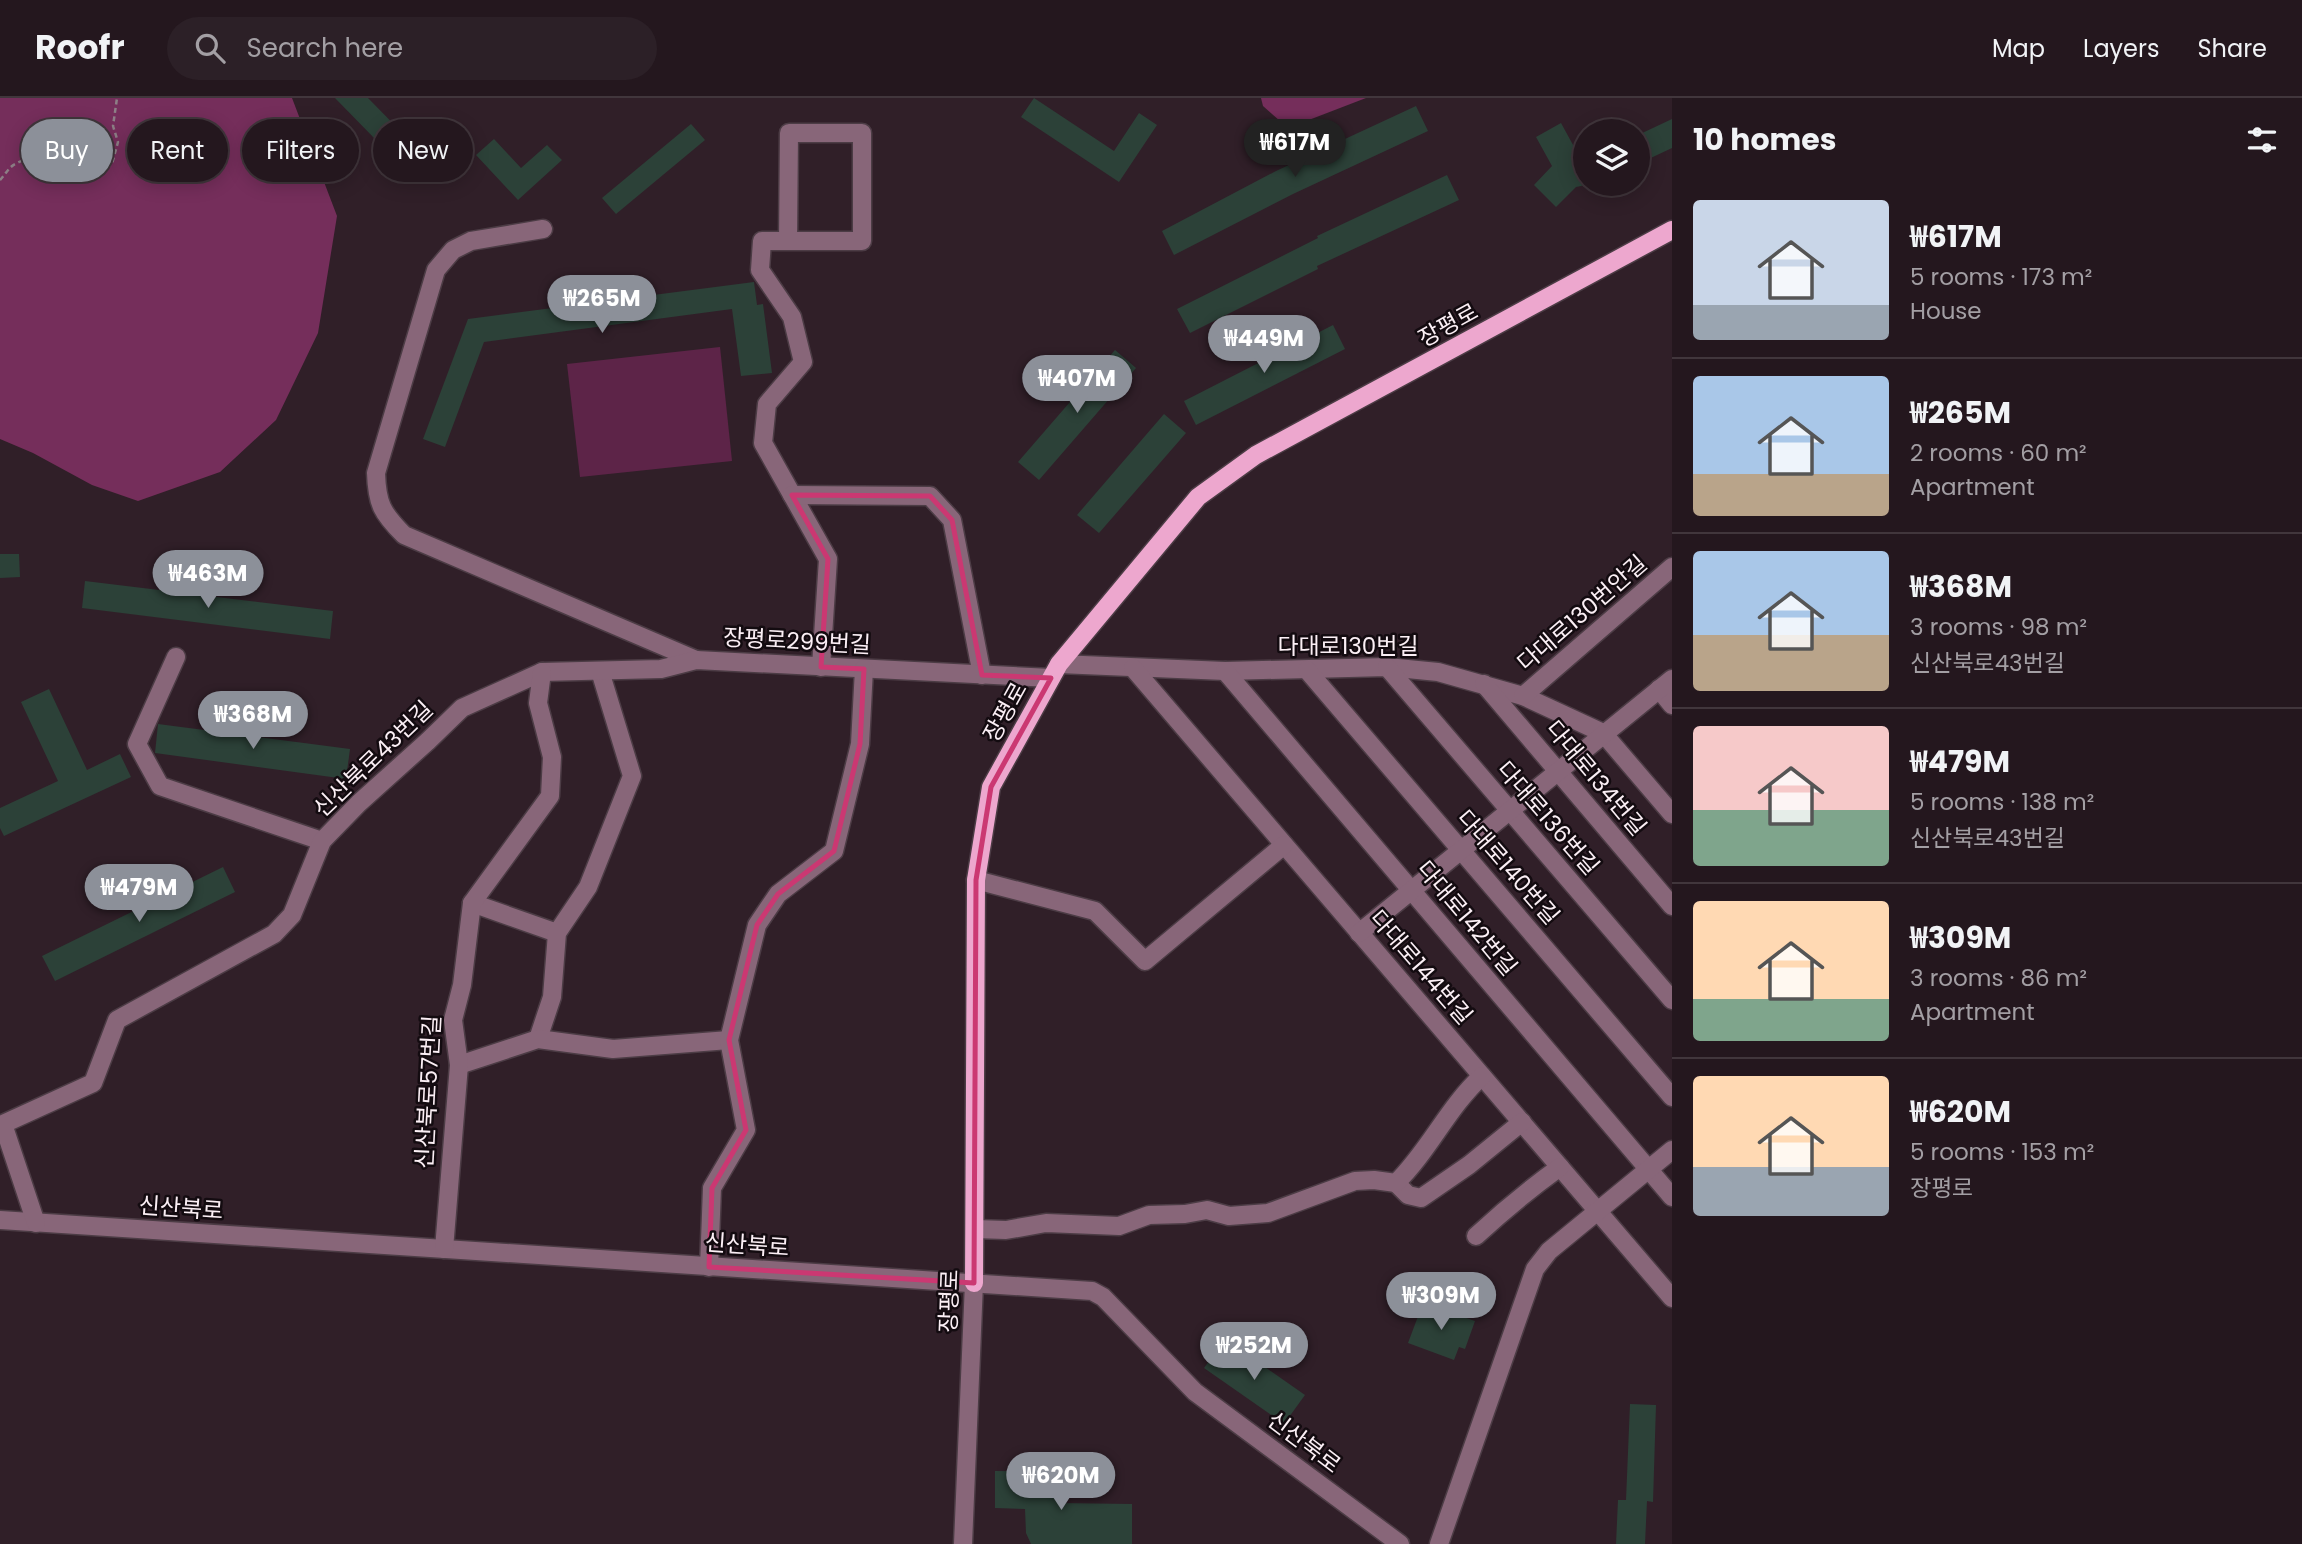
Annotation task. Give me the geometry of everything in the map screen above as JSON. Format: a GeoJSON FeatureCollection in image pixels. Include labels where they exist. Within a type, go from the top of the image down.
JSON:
{"type":"FeatureCollection","features":[{"type":"Feature","properties":{"kind":"main road","name":"장평로"},"geometry":{"type":"LineString","coordinates":[[975,1283],[976,880],[991,787],[1055,671],[1198,497],[1256,456],[1672,230]]}},
{"type":"Feature","properties":{"kind":"street"},"geometry":{"type":"LineString","coordinates":[[788,241],[789,133],[862,134],[862,242],[762,241],[760,270],[792,317],[803,362],[767,404],[764,443],[828,559],[821,667]]}},
{"type":"Feature","properties":{"kind":"street"},"geometry":{"type":"LineString","coordinates":[[543,229],[471,241],[453,250],[436,270],[376,473],[377,498],[386,517],[404,535],[696,660]]}},
{"type":"Feature","properties":{"kind":"street"},"geometry":{"type":"LineString","coordinates":[[792,495],[930,496],[952,520],[982,675]]}},
{"type":"Feature","properties":{"kind":"street","name":"다대로130번안길"},"geometry":{"type":"LineString","coordinates":[[1524,696],[1672,567]]}},
{"type":"Feature","properties":{"kind":"street"},"geometry":{"type":"LineString","coordinates":[[176,657],[137,744],[160,786],[322,841]]}},
{"type":"Feature","properties":{"kind":"street","name":"장평로299번길"},"geometry":{"type":"LineString","coordinates":[[542,672],[661,670],[696,660],[982,675],[1055,671]]}},
{"type":"Feature","properties":{"kind":"street","name":"다대로130번길"},"geometry":{"type":"LineString","coordinates":[[1055,671],[1387,667],[1438,672],[1524,696],[1603,733],[1672,814]]}},
{"type":"Feature","properties":{"kind":"street","name":"다대로136번길"},"geometry":{"type":"LineString","coordinates":[[1387,667],[1672,1000]]}},
{"type":"Feature","properties":{"kind":"street","name":"다대로144번길"},"geometry":{"type":"LineString","coordinates":[[1133,668],[1672,1298]]}},
{"type":"Feature","properties":{"kind":"street"},"geometry":{"type":"LineString","coordinates":[[709,1267],[712,1188],[746,1130],[729,1040],[757,925],[778,894],[834,851],[860,744],[864,669]]}},
{"type":"Feature","properties":{"kind":"street","name":"다대로140번길"},"geometry":{"type":"LineString","coordinates":[[1307,670],[1672,1097]]}},
{"type":"Feature","properties":{"kind":"street"},"geometry":{"type":"LineString","coordinates":[[538,1039],[552,997],[556,933],[589,887],[632,775],[600,671]]}},
{"type":"Feature","properties":{"kind":"street","name":"다대로142번길"},"geometry":{"type":"LineString","coordinates":[[1225,671],[1672,1197]]}},
{"type":"Feature","properties":{"kind":"street","name":"신산북로43번길"},"geometry":{"type":"LineString","coordinates":[[36,1223],[1,1121],[93,1083],[117,1020],[274,934],[292,915],[322,841],[359,803],[462,708],[542,672]]}},
{"type":"Feature","properties":{"kind":"street","name":"신산북로57번길"},"geometry":{"type":"LineString","coordinates":[[444,1249],[459,1065],[453,1020],[463,985],[472,904],[550,796],[552,757],[538,703],[542,672]]}},
{"type":"Feature","properties":{"kind":"street","name":"다대로134번길"},"geometry":{"type":"LineString","coordinates":[[1483,683],[1672,906]]}},
{"type":"Feature","properties":{"kind":"street"},"geometry":{"type":"LineString","coordinates":[[1359,933],[1665,684],[1672,705]]}},
{"type":"Feature","properties":{"kind":"street"},"geometry":{"type":"LineString","coordinates":[[976,880],[1095,911],[1145,961],[1284,845]]}},
{"type":"Feature","properties":{"kind":"street"},"geometry":{"type":"LineString","coordinates":[[472,904],[556,933]]}},
{"type":"Feature","properties":{"kind":"street"},"geometry":{"type":"LineString","coordinates":[[459,1065],[538,1039],[612,1049],[729,1040]]}},
{"type":"Feature","properties":{"kind":"street"},"geometry":{"type":"LineString","coordinates":[[1396,1183],[1431,1142],[1467,1090],[1482,1076]]}},
{"type":"Feature","properties":{"kind":"street"},"geometry":{"type":"LineString","coordinates":[[975,1229],[1006,1230],[1046,1223],[1119,1226],[1149,1214],[1185,1214],[1207,1210],[1228,1216],[1268,1213],[1354,1181],[1396,1183],[1408,1195],[1421,1198],[1469,1165],[1522,1122]]}},
{"type":"Feature","properties":{"kind":"street"},"geometry":{"type":"LineString","coordinates":[[1439,1544],[1535,1269],[1549,1251],[1672,1150]]}},
{"type":"Feature","properties":{"kind":"street"},"geometry":{"type":"LineString","coordinates":[[1476,1236],[1534,1185],[1560,1167]]}},
{"type":"Feature","properties":{"kind":"street","name":"신산북로"},"geometry":{"type":"LineString","coordinates":[[0,1220],[1092,1291],[1104,1297],[1195,1392],[1400,1544]]}},
{"type":"Feature","properties":{"kind":"street","name":"장평로"},"geometry":{"type":"LineString","coordinates":[[963,1544],[975,1283]]}},
{"type":"Feature","properties":{"kind":"path"},"geometry":{"type":"LineString","coordinates":[[0,180],[12,165],[42,156],[52,146],[58,132],[67,129],[77,132],[93,146],[105,168],[112,164],[118,142],[113,126],[117,98]]}},
{"type":"Feature","properties":{"kind":"highlighted area"},"geometry":{"type":"Polygon","coordinates":[[[792,495],[930,496],[952,520],[982,675],[1051,678],[991,787],[976,880],[974,1283],[709,1267],[712,1188],[746,1130],[729,1040],[757,925],[778,894],[834,851],[860,744],[864,669],[821,667],[828,559],[792,495]]]}},
{"type":"Feature","properties":{"kind":"shaded area"},"geometry":{"type":"Polygon","coordinates":[[[0,98],[292,98],[300,119],[242,119],[242,182],[324,182],[337,216],[318,333],[276,420],[220,472],[138,501],[92,485],[33,453],[0,439],[0,98]]]}},
{"type":"Feature","properties":{"kind":"shaded area"},"geometry":{"type":"Polygon","coordinates":[[[1261,98],[1366,98],[1288,128],[1263,106],[1261,98]]]}},
{"type":"Feature","properties":{"kind":"shaded area"},"geometry":{"type":"Polygon","coordinates":[[[720,347],[732,461],[580,477],[567,364],[720,347]]]}},
{"type":"Feature","properties":{"kind":"building"},"geometry":{"type":"Polygon","coordinates":[[[335,98],[368,98],[389,119],[373,119],[373,137],[359,123],[359,119],[356,119],[335,98]]]}},
{"type":"Feature","properties":{"kind":"building"},"geometry":{"type":"Polygon","coordinates":[[[1034,98],[1114,151],[1139,113],[1157,125],[1119,182],[1021,117],[1034,98]]]}},
{"type":"Feature","properties":{"kind":"building"},"geometry":{"type":"Polygon","coordinates":[[[1416,106],[1428,131],[1293,194],[1174,255],[1162,231],[1276,171],[1416,106]]]}},
{"type":"Feature","properties":{"kind":"building"},"geometry":{"type":"Polygon","coordinates":[[[1672,119],[1672,148],[1650,158],[1650,129],[1672,119]]]}},
{"type":"Feature","properties":{"kind":"building"},"geometry":{"type":"Polygon","coordinates":[[[1561,123],[1573,145],[1573,190],[1556,207],[1534,185],[1552,166],[1536,137],[1561,123]]]}},
{"type":"Feature","properties":{"kind":"building"},"geometry":{"type":"Polygon","coordinates":[[[691,124],[705,140],[616,214],[602,198],[691,124]]]}},
{"type":"Feature","properties":{"kind":"building"},"geometry":{"type":"Polygon","coordinates":[[[494,139],[521,168],[547,145],[562,160],[518,200],[476,155],[494,139]]]}},
{"type":"Feature","properties":{"kind":"building"},"geometry":{"type":"Polygon","coordinates":[[[1447,175],[1459,200],[1317,266],[1318,269],[1190,333],[1177,309],[1318,238],[1317,236],[1447,175]]]}},
{"type":"Feature","properties":{"kind":"building"},"geometry":{"type":"Polygon","coordinates":[[[754,282],[757,305],[763,304],[772,373],[741,376],[732,309],[484,342],[445,447],[423,439],[468,319],[754,282]]]}},
{"type":"Feature","properties":{"kind":"building"},"geometry":{"type":"Polygon","coordinates":[[[1333,325],[1345,349],[1196,425],[1184,401],[1333,325]]]}},
{"type":"Feature","properties":{"kind":"building"},"geometry":{"type":"Polygon","coordinates":[[[1115,350],[1136,368],[1039,480],[1018,462],[1115,350]]]}},
{"type":"Feature","properties":{"kind":"building"},"geometry":{"type":"Polygon","coordinates":[[[1164,414],[1186,433],[1099,533],[1077,515],[1164,414]]]}},
{"type":"Feature","properties":{"kind":"building"},"geometry":{"type":"Polygon","coordinates":[[[0,554],[19,554],[20,577],[0,578],[0,554]]]}},
{"type":"Feature","properties":{"kind":"building"},"geometry":{"type":"Polygon","coordinates":[[[85,581],[333,611],[330,639],[82,608],[85,581]]]}},
{"type":"Feature","properties":{"kind":"building"},"geometry":{"type":"Polygon","coordinates":[[[49,689],[87,770],[120,754],[131,777],[4,836],[0,828],[0,808],[58,781],[21,702],[49,689]]]}},
{"type":"Feature","properties":{"kind":"building"},"geometry":{"type":"Polygon","coordinates":[[[158,724],[350,749],[346,779],[155,753],[158,724]]]}},
{"type":"Feature","properties":{"kind":"building"},"geometry":{"type":"Polygon","coordinates":[[[223,867],[235,892],[55,981],[42,956],[223,867]]]}},
{"type":"Feature","properties":{"kind":"building"},"geometry":{"type":"Polygon","coordinates":[[[1423,1303],[1475,1321],[1465,1349],[1459,1347],[1454,1360],[1408,1343],[1423,1303]]]}},
{"type":"Feature","properties":{"kind":"building"},"geometry":{"type":"Polygon","coordinates":[[[1225,1339],[1305,1395],[1284,1424],[1204,1368],[1225,1339]]]}},
{"type":"Feature","properties":{"kind":"building"},"geometry":{"type":"Polygon","coordinates":[[[1630,1404],[1656,1405],[1653,1502],[1647,1501],[1645,1544],[1616,1544],[1618,1500],[1626,1500],[1630,1404]]]}},
{"type":"Feature","properties":{"kind":"building"},"geometry":{"type":"Polygon","coordinates":[[[995,1471],[1058,1472],[1058,1503],[1132,1504],[1132,1544],[1031,1544],[1026,1533],[1025,1509],[995,1508],[995,1471]]]}}]}
